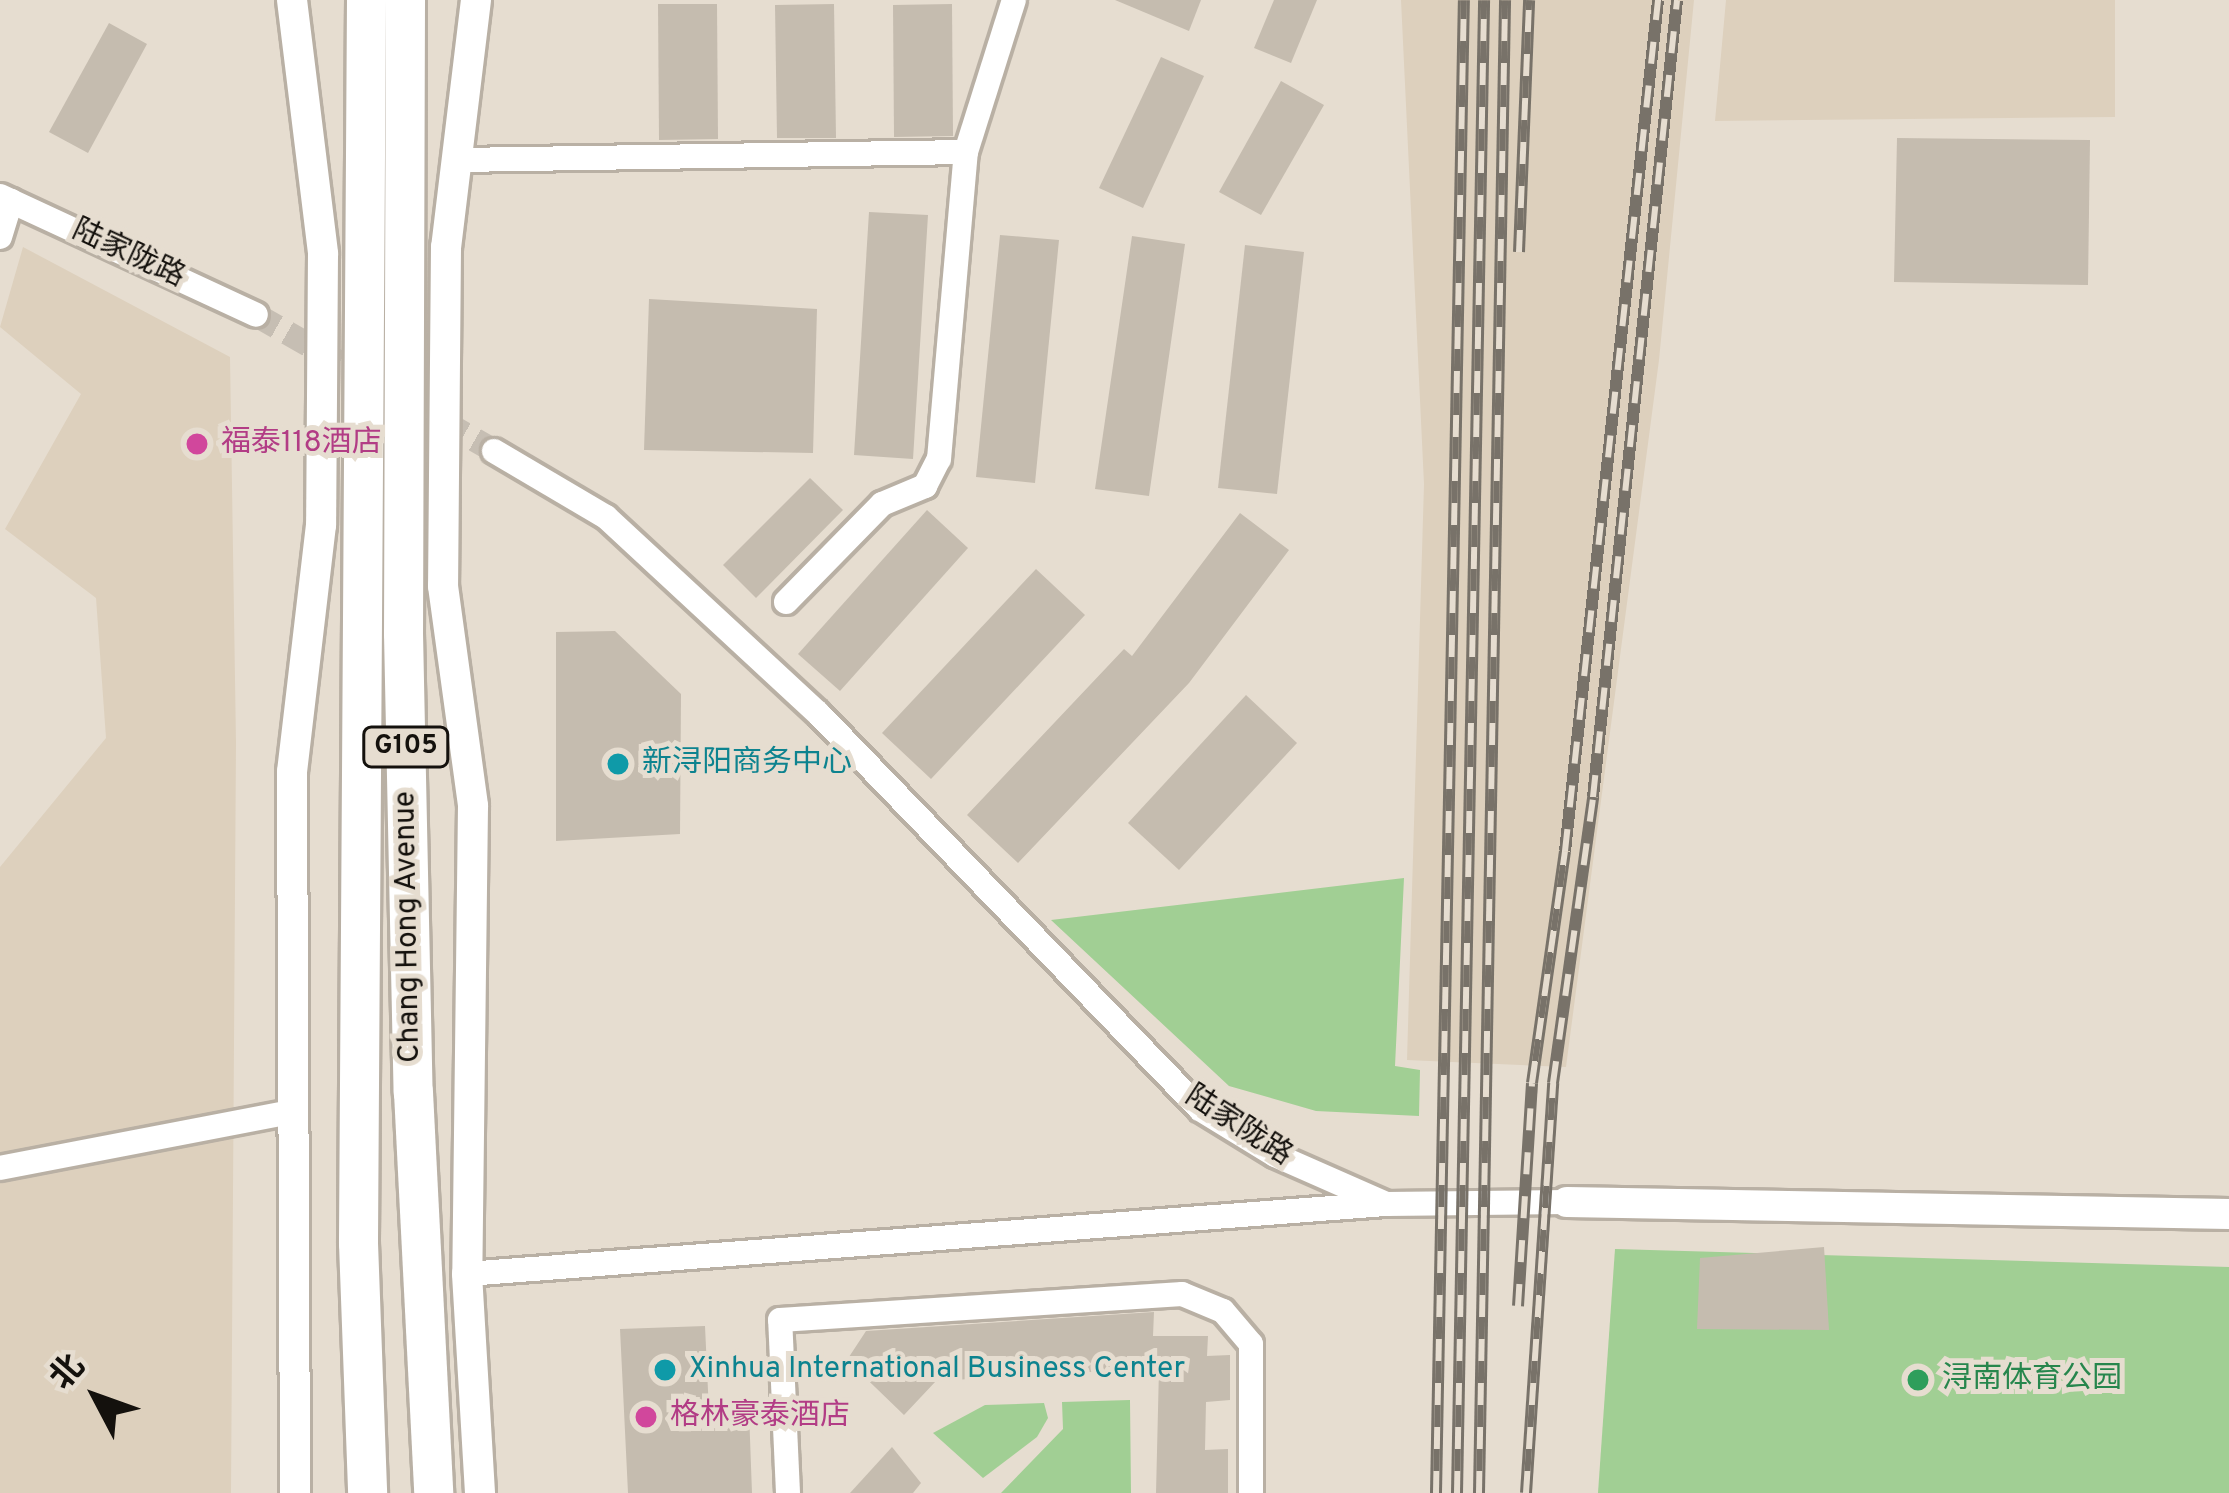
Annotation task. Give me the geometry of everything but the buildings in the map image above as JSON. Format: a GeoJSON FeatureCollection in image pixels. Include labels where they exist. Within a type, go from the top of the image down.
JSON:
{"type":"FeatureCollection","features":[{"type":"Feature","properties":{"kind":"highway","name":"Chang Hong Avenue"},"geometry":{"type":"LineString","coordinates":[[365,0],[358,1243],[367,1493]]}},
{"type":"Feature","properties":{"kind":"highway","name":"Chang Hong Avenue"},"geometry":{"type":"LineString","coordinates":[[405,0],[403,633],[413,1092],[433,1493]]}},
{"type":"Feature","properties":{"kind":"street"},"geometry":{"type":"LineString","coordinates":[[292,0],[323,254],[321,525],[292,771],[295,1493]]}},
{"type":"Feature","properties":{"kind":"street"},"geometry":{"type":"LineString","coordinates":[[476,0],[446,247],[443,586],[472,806],[467,1274],[480,1493]]}},
{"type":"Feature","properties":{"kind":"street"},"geometry":{"type":"LineString","coordinates":[[786,602],[882,504],[925,486],[939,459],[966,152],[1014,0]]}},
{"type":"Feature","properties":{"kind":"street"},"geometry":{"type":"LineString","coordinates":[[458,160],[966,152]]}},
{"type":"Feature","properties":{"kind":"street"},"geometry":{"type":"LineString","coordinates":[[0,237],[5,198]]}},
{"type":"Feature","properties":{"kind":"street","name":"陆家陇路"},"geometry":{"type":"LineString","coordinates":[[5,198],[256,315]]}},
{"type":"Feature","properties":{"kind":"street","name":"陆家陇路"},"geometry":{"type":"LineString","coordinates":[[494,451],[606,517],[802,698],[1200,1109],[1275,1155],[1386,1204],[1568,1202],[2229,1214]]}},
{"type":"Feature","properties":{"kind":"street"},"geometry":{"type":"LineString","coordinates":[[0,1168],[291,1112]]}},
{"type":"Feature","properties":{"kind":"street"},"geometry":{"type":"LineString","coordinates":[[467,1274],[1386,1204]]}},
{"type":"Feature","properties":{"kind":"street"},"geometry":{"type":"LineString","coordinates":[[788,1493],[780,1319],[1182,1294],[1223,1311],[1251,1344],[1251,1493]]}},
{"type":"Feature","properties":{"kind":"shaded area"},"geometry":{"type":"Polygon","coordinates":[[[1401,0],[1694,0],[1659,360],[1566,1067],[1407,1060],[1424,484],[1401,0]]]}},
{"type":"Feature","properties":{"kind":"shaded area"},"geometry":{"type":"Polygon","coordinates":[[[1726,0],[2115,0],[2115,117],[1715,121],[1726,0]]]}},
{"type":"Feature","properties":{"kind":"shaded area"},"geometry":{"type":"Polygon","coordinates":[[[23,247],[230,357],[236,743],[231,1493],[0,1493],[0,867],[106,738],[96,598],[5,529],[81,394],[0,327],[23,247]]]}},
{"type":"Feature","properties":{"kind":"green space"},"geometry":{"type":"Polygon","coordinates":[[[1404,878],[1395,1066],[1420,1070],[1419,1116],[1316,1111],[1229,1086],[1051,920],[1404,878]]]}},
{"type":"Feature","properties":{"kind":"green space","name":"浔南体育公园"},"geometry":{"type":"Polygon","coordinates":[[[1615,1249],[2229,1267],[2229,1493],[1598,1493],[1615,1249]]]}},
{"type":"Feature","properties":{"kind":"green space"},"geometry":{"type":"Polygon","coordinates":[[[1130,1400],[1131,1493],[1001,1493],[1063,1429],[1062,1402],[1130,1400]]]}},
{"type":"Feature","properties":{"kind":"green space"},"geometry":{"type":"Polygon","coordinates":[[[1044,1403],[1048,1418],[1037,1437],[983,1478],[933,1433],[985,1405],[1044,1403]]]}},
{"type":"Feature","properties":{"kind":"tunnel"},"geometry":{"type":"LineString","coordinates":[[256,315],[494,451]]}},
{"type":"Feature","properties":{"kind":"railway"},"geometry":{"type":"LineString","coordinates":[[1436,1493],[1464,0]]}},
{"type":"Feature","properties":{"kind":"railway"},"geometry":{"type":"LineString","coordinates":[[1457,1493],[1484,0]]}},
{"type":"Feature","properties":{"kind":"railway"},"geometry":{"type":"LineString","coordinates":[[1479,1493],[1505,0]]}},
{"type":"Feature","properties":{"kind":"railway"},"geometry":{"type":"LineString","coordinates":[[1519,252],[1529,0]]}},
{"type":"Feature","properties":{"kind":"railway"},"geometry":{"type":"LineString","coordinates":[[1518,1306],[1532,1083],[1565,851],[1658,0]]}},
{"type":"Feature","properties":{"kind":"railway"},"geometry":{"type":"LineString","coordinates":[[1526,1493],[1553,1083],[1593,797],[1677,0]]}},
{"type":"Feature","properties":{"kind":"place","name":"福泰118酒店"},"geometry":{"type":"Point","coordinates":[197,444]}},
{"type":"Feature","properties":{"kind":"place","name":"新浔阳商务中心"},"geometry":{"type":"Point","coordinates":[618,764]}},
{"type":"Feature","properties":{"kind":"place","name":"Xinhua International Business Center"},"geometry":{"type":"Point","coordinates":[665,1370]}},
{"type":"Feature","properties":{"kind":"place","name":"浔南体育公园"},"geometry":{"type":"Point","coordinates":[1918,1380]}},
{"type":"Feature","properties":{"kind":"place","name":"格林豪泰酒店"},"geometry":{"type":"Point","coordinates":[646,1417]}}]}
